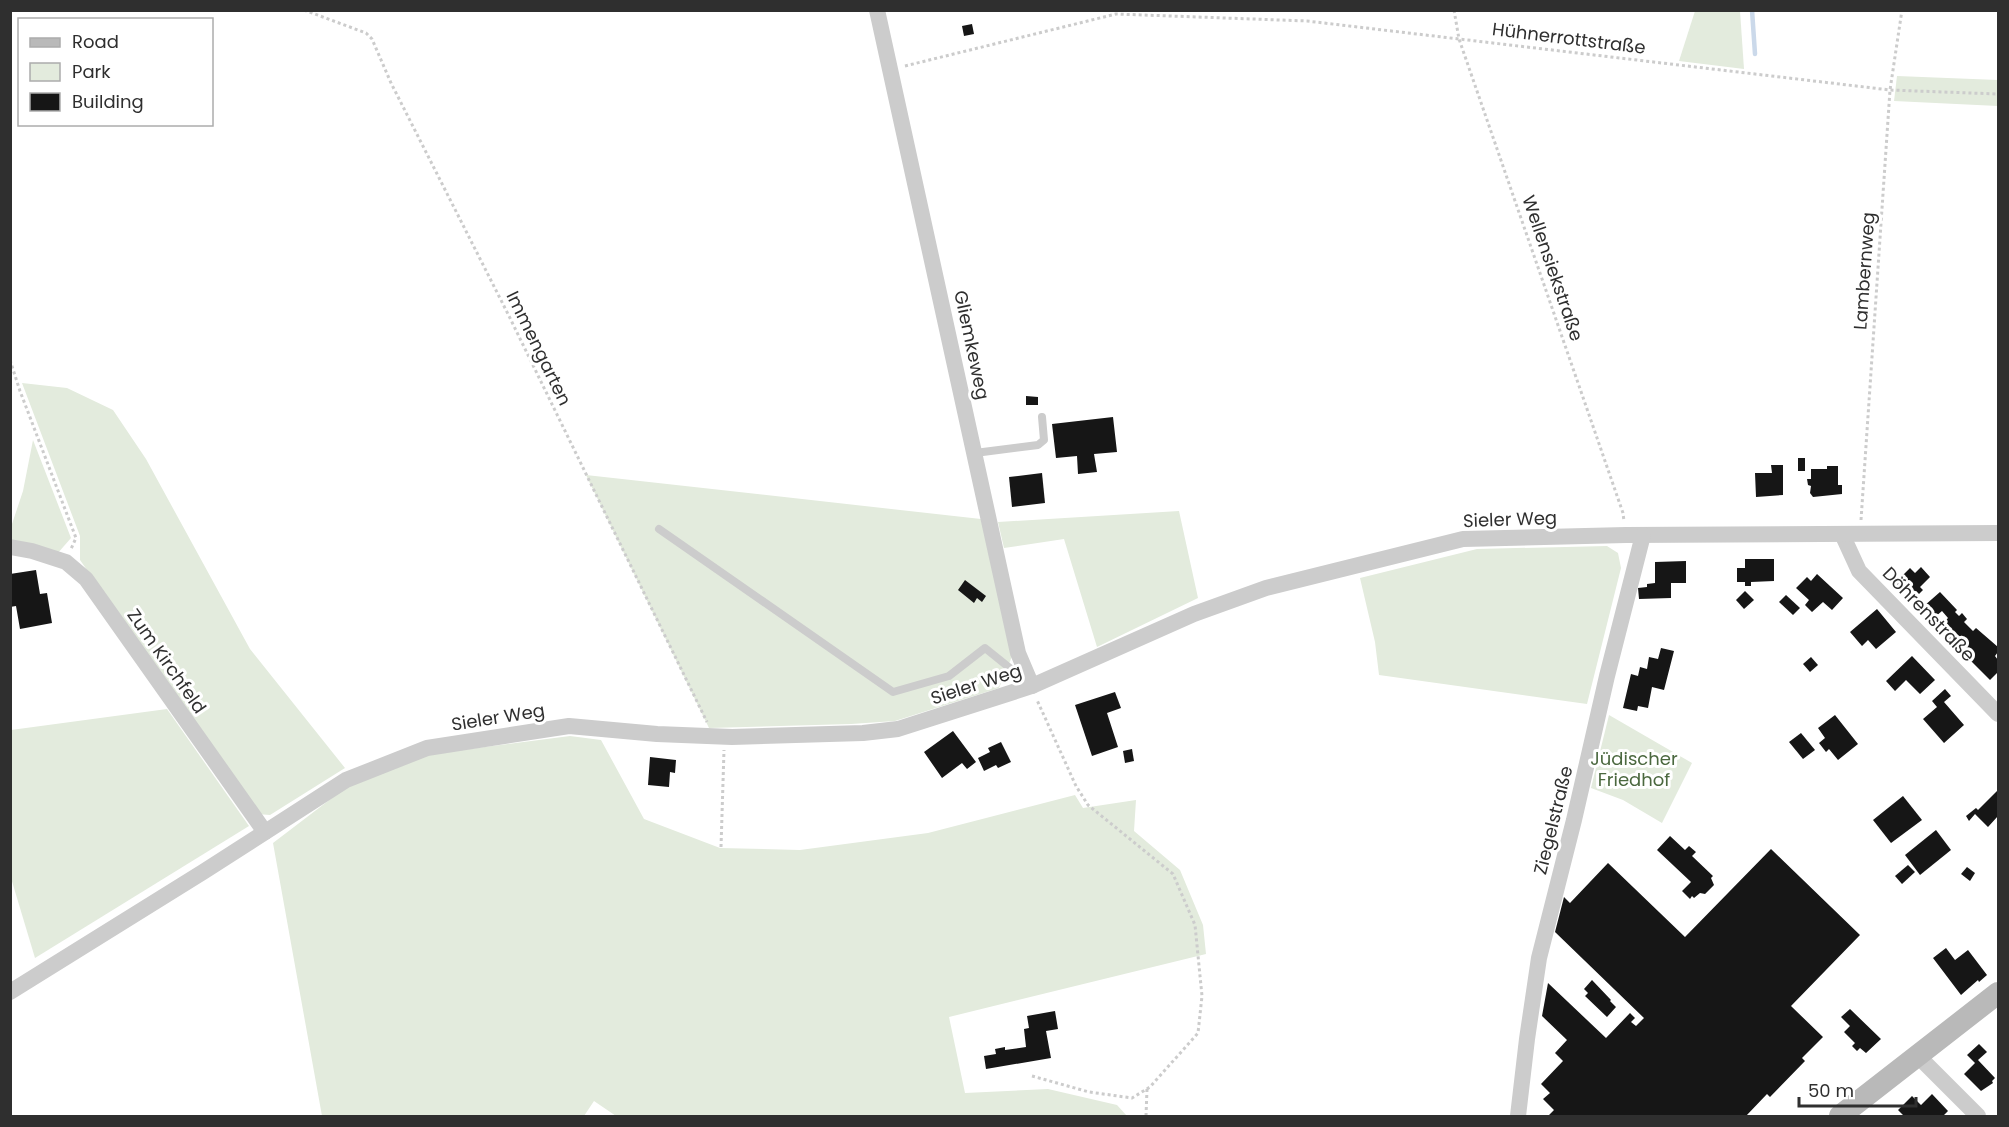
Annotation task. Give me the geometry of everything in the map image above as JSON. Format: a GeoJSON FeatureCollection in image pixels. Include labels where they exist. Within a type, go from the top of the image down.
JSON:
{"type":"FeatureCollection","features":[{"type":"Feature","properties":{"kind":"main road"},"geometry":{"type":"LineString","coordinates":[[1840,1116],[1998,993]]}},
{"type":"Feature","properties":{"kind":"street","name":"Gliemkeweg"},"geometry":{"type":"LineString","coordinates":[[877,10],[1018,653],[1032,686]]}},
{"type":"Feature","properties":{"kind":"street","name":"Sieler Weg"},"geometry":{"type":"LineString","coordinates":[[10,992],[346,780],[427,748],[569,726],[657,734],[719,736],[863,733],[898,729],[1032,686],[1194,614],[1266,588],[1463,539],[1626,535],[1998,533]]}},
{"type":"Feature","properties":{"kind":"street","name":"Döhrenstraße"},"geometry":{"type":"LineString","coordinates":[[1842,534],[1859,571],[1998,714]]}},
{"type":"Feature","properties":{"kind":"street","name":"Ziegelstraße"},"geometry":{"type":"LineString","coordinates":[[1518,1116],[1539,958],[1607,676],[1644,535]]}},
{"type":"Feature","properties":{"kind":"street","name":"Zum Kirchfeld"},"geometry":{"type":"LineString","coordinates":[[10,548],[32,551],[66,562],[86,579],[265,832]]}},
{"type":"Feature","properties":{"kind":"street"},"geometry":{"type":"LineString","coordinates":[[1918,1056],[1978,1116]]}},
{"type":"Feature","properties":{"kind":"lane"},"geometry":{"type":"LineString","coordinates":[[975,453],[1038,445],[1044,440],[1042,417]]}},
{"type":"Feature","properties":{"kind":"lane"},"geometry":{"type":"LineString","coordinates":[[659,529],[893,692],[949,676],[985,648],[1032,686]]}},
{"type":"Feature","properties":{"kind":"path","name":"Immengarten"},"geometry":{"type":"LineString","coordinates":[[304,10],[357,29],[372,39],[391,83],[719,736]]}},
{"type":"Feature","properties":{"kind":"path","name":"Wellensiekstraße"},"geometry":{"type":"LineString","coordinates":[[1454,10],[1460,39],[1623,513],[1626,535]]}},
{"type":"Feature","properties":{"kind":"path","name":"Lambernweg"},"geometry":{"type":"LineString","coordinates":[[1861,534],[1890,90],[1902,10]]}},
{"type":"Feature","properties":{"kind":"path","name":"Hühnerrottstraße"},"geometry":{"type":"LineString","coordinates":[[891,69],[1116,14],[1307,21],[1890,90],[1998,94]]}},
{"type":"Feature","properties":{"kind":"path"},"geometry":{"type":"LineString","coordinates":[[10,360],[76,538],[66,562]]}},
{"type":"Feature","properties":{"kind":"path"},"geometry":{"type":"LineString","coordinates":[[1032,686],[1076,786],[1088,805],[1173,874],[1195,926],[1202,996],[1198,1033],[1147,1089],[1132,1098],[1089,1092],[1032,1076]]}},
{"type":"Feature","properties":{"kind":"path"},"geometry":{"type":"LineString","coordinates":[[719,736],[721,847]]}},
{"type":"Feature","properties":{"kind":"path"},"geometry":{"type":"LineString","coordinates":[[1146,1116],[1147,1089]]}},
{"type":"Feature","properties":{"kind":"green space"},"geometry":{"type":"Polygon","coordinates":[[[1695,11],[1740,11],[1744,69],[1679,61],[1695,11]]]}},
{"type":"Feature","properties":{"kind":"green space"},"geometry":{"type":"Polygon","coordinates":[[[1897,76],[1998,80],[1998,106],[1894,101],[1897,76]]]}},
{"type":"Feature","properties":{"kind":"green space"},"geometry":{"type":"Polygon","coordinates":[[[22,383],[67,388],[113,410],[146,459],[250,649],[345,768],[270,815],[257,814],[80,560],[80,536],[22,383]]]}},
{"type":"Feature","properties":{"kind":"green space"},"geometry":{"type":"Polygon","coordinates":[[[33,440],[71,538],[57,554],[11,542],[11,527],[23,491],[33,440]]]}},
{"type":"Feature","properties":{"kind":"green space"},"geometry":{"type":"Polygon","coordinates":[[[586,475],[981,519],[1013,654],[999,688],[895,721],[709,728],[586,475]]]}},
{"type":"Feature","properties":{"kind":"green space"},"geometry":{"type":"Polygon","coordinates":[[[1179,511],[1198,598],[1097,647],[1064,539],[1004,548],[998,522],[1179,511]]]}},
{"type":"Feature","properties":{"kind":"green space"},"geometry":{"type":"Polygon","coordinates":[[[1607,546],[1618,553],[1621,568],[1587,704],[1379,675],[1375,642],[1360,578],[1477,549],[1607,546]]]}},
{"type":"Feature","properties":{"kind":"green space"},"geometry":{"type":"Polygon","coordinates":[[[167,709],[249,826],[35,958],[11,878],[11,730],[167,709]]]}},
{"type":"Feature","properties":{"kind":"green space","name":"Jüdischer Friedhof"},"geometry":{"type":"Polygon","coordinates":[[[1609,715],[1692,763],[1662,823],[1623,800],[1591,788],[1609,715]]]}},
{"type":"Feature","properties":{"kind":"green space"},"geometry":{"type":"Polygon","coordinates":[[[570,736],[601,740],[644,819],[720,848],[800,850],[928,833],[1075,795],[1083,808],[1136,800],[1134,831],[1180,870],[1203,925],[1206,954],[949,1017],[965,1093],[1048,1089],[1117,1105],[1127,1116],[616,1116],[594,1101],[584,1116],[322,1116],[273,843],[349,785],[430,754],[570,736]]]}},
{"type":"Feature","properties":{"kind":"building"},"geometry":{"type":"Polygon","coordinates":[[[972,24],[974,34],[964,36],[962,26],[972,24]]]}},
{"type":"Feature","properties":{"kind":"building"},"geometry":{"type":"Polygon","coordinates":[[[1026,396],[1038,397],[1038,405],[1026,405],[1026,396]]]}},
{"type":"Feature","properties":{"kind":"building"},"geometry":{"type":"Polygon","coordinates":[[[1113,417],[1117,452],[1094,454],[1097,472],[1078,474],[1077,456],[1056,458],[1052,424],[1113,417]]]}},
{"type":"Feature","properties":{"kind":"building"},"geometry":{"type":"Polygon","coordinates":[[[1798,458],[1805,458],[1805,471],[1798,471],[1798,458]]]}},
{"type":"Feature","properties":{"kind":"building"},"geometry":{"type":"Polygon","coordinates":[[[1771,465],[1783,465],[1783,495],[1756,497],[1755,473],[1772,473],[1771,465]]]}},
{"type":"Feature","properties":{"kind":"building"},"geometry":{"type":"Polygon","coordinates":[[[1827,466],[1838,466],[1838,485],[1842,485],[1842,494],[1813,497],[1807,479],[1811,479],[1811,469],[1827,469],[1827,466]]]}},
{"type":"Feature","properties":{"kind":"building"},"geometry":{"type":"Polygon","coordinates":[[[1042,473],[1045,503],[1012,507],[1009,477],[1042,473]]]}},
{"type":"Feature","properties":{"kind":"building"},"geometry":{"type":"Polygon","coordinates":[[[1745,559],[1774,559],[1774,581],[1751,582],[1751,586],[1745,586],[1745,582],[1737,582],[1737,568],[1745,568],[1745,559]]]}},
{"type":"Feature","properties":{"kind":"building"},"geometry":{"type":"Polygon","coordinates":[[[1686,561],[1686,583],[1671,583],[1671,598],[1639,599],[1638,588],[1655,583],[1655,562],[1686,561]]]}},
{"type":"Feature","properties":{"kind":"building"},"geometry":{"type":"Polygon","coordinates":[[[1921,567],[1930,577],[1920,587],[1923,590],[1919,594],[1916,591],[1909,598],[1895,583],[1910,568],[1915,573],[1921,567]]]}},
{"type":"Feature","properties":{"kind":"building"},"geometry":{"type":"Polygon","coordinates":[[[36,570],[40,594],[47,593],[52,623],[20,629],[16,606],[10,607],[10,574],[36,570]]]}},
{"type":"Feature","properties":{"kind":"building"},"geometry":{"type":"Polygon","coordinates":[[[1817,574],[1843,598],[1832,610],[1823,602],[1812,612],[1805,605],[1809,600],[1796,588],[1807,577],[1811,581],[1817,574]]]}},
{"type":"Feature","properties":{"kind":"building"},"geometry":{"type":"Polygon","coordinates":[[[965,580],[986,596],[982,602],[977,598],[974,603],[958,590],[965,580]]]}},
{"type":"Feature","properties":{"kind":"building"},"geometry":{"type":"Polygon","coordinates":[[[1745,591],[1754,600],[1744,609],[1736,600],[1745,591]]]}},
{"type":"Feature","properties":{"kind":"building"},"geometry":{"type":"Polygon","coordinates":[[[1940,592],[1957,610],[1955,612],[1959,616],[1962,613],[1967,619],[1964,622],[1973,631],[1976,628],[1998,647],[1995,656],[1998,660],[1998,672],[1990,680],[1968,658],[1972,655],[1960,644],[1957,647],[1939,628],[1948,618],[1942,611],[1935,617],[1924,606],[1940,592]]]}},
{"type":"Feature","properties":{"kind":"building"},"geometry":{"type":"Polygon","coordinates":[[[1786,595],[1800,608],[1793,615],[1779,602],[1786,595]]]}},
{"type":"Feature","properties":{"kind":"building"},"geometry":{"type":"Polygon","coordinates":[[[1877,609],[1896,632],[1876,649],[1868,640],[1862,646],[1850,632],[1877,609]]]}},
{"type":"Feature","properties":{"kind":"building"},"geometry":{"type":"Polygon","coordinates":[[[1661,648],[1674,651],[1664,690],[1652,687],[1648,708],[1638,706],[1637,711],[1623,708],[1631,674],[1638,676],[1640,667],[1647,669],[1649,657],[1658,659],[1661,648]]]}},
{"type":"Feature","properties":{"kind":"building"},"geometry":{"type":"Polygon","coordinates":[[[1912,656],[1935,680],[1920,694],[1906,680],[1895,691],[1886,681],[1912,656]]]}},
{"type":"Feature","properties":{"kind":"building"},"geometry":{"type":"Polygon","coordinates":[[[1811,657],[1818,665],[1810,672],[1803,664],[1811,657]]]}},
{"type":"Feature","properties":{"kind":"building"},"geometry":{"type":"Polygon","coordinates":[[[1945,689],[1951,696],[1944,702],[1964,725],[1944,743],[1923,719],[1937,707],[1932,701],[1945,689]]]}},
{"type":"Feature","properties":{"kind":"building"},"geometry":{"type":"Polygon","coordinates":[[[1115,692],[1121,708],[1107,713],[1118,747],[1092,756],[1075,705],[1115,692]]]}},
{"type":"Feature","properties":{"kind":"building"},"geometry":{"type":"Polygon","coordinates":[[[1835,715],[1858,744],[1838,760],[1829,749],[1826,752],[1819,743],[1825,738],[1818,728],[1835,715]]]}},
{"type":"Feature","properties":{"kind":"building"},"geometry":{"type":"Polygon","coordinates":[[[953,731],[976,762],[967,769],[962,763],[942,778],[924,752],[953,731]]]}},
{"type":"Feature","properties":{"kind":"building"},"geometry":{"type":"Polygon","coordinates":[[[1801,733],[1815,750],[1803,759],[1789,742],[1801,733]]]}},
{"type":"Feature","properties":{"kind":"building"},"geometry":{"type":"Polygon","coordinates":[[[1001,742],[1011,762],[998,768],[996,765],[984,771],[978,758],[990,752],[988,748],[1001,742]]]}},
{"type":"Feature","properties":{"kind":"building"},"geometry":{"type":"Polygon","coordinates":[[[1132,749],[1134,761],[1125,763],[1123,751],[1132,749]]]}},
{"type":"Feature","properties":{"kind":"building"},"geometry":{"type":"Polygon","coordinates":[[[650,757],[676,760],[675,773],[670,772],[669,787],[648,785],[650,757]]]}},
{"type":"Feature","properties":{"kind":"building"},"geometry":{"type":"Polygon","coordinates":[[[1998,790],[1998,816],[1988,827],[1975,814],[1969,821],[1966,816],[1976,808],[1978,810],[1998,790]]]}},
{"type":"Feature","properties":{"kind":"building"},"geometry":{"type":"Polygon","coordinates":[[[1903,796],[1922,820],[1891,843],[1873,820],[1903,796]]]}},
{"type":"Feature","properties":{"kind":"building"},"geometry":{"type":"Polygon","coordinates":[[[1936,830],[1951,850],[1920,875],[1905,855],[1936,830]]]}},
{"type":"Feature","properties":{"kind":"building"},"geometry":{"type":"Polygon","coordinates":[[[1670,836],[1685,850],[1689,846],[1696,852],[1692,856],[1713,876],[1711,878],[1714,885],[1705,894],[1700,893],[1690,899],[1682,891],[1691,882],[1657,850],[1670,836]]]}},
{"type":"Feature","properties":{"kind":"building"},"geometry":{"type":"Polygon","coordinates":[[[1771,849],[1860,935],[1791,1006],[1823,1037],[1802,1058],[1805,1061],[1770,1097],[1767,1094],[1746,1116],[1548,1116],[1554,1110],[1543,1099],[1550,1093],[1541,1084],[1563,1061],[1555,1053],[1567,1040],[1542,1016],[1548,983],[1606,1038],[1630,1013],[1635,1018],[1631,1022],[1636,1026],[1644,1018],[1555,932],[1564,897],[1570,903],[1608,863],[1685,937],[1771,849]]]}},
{"type":"Feature","properties":{"kind":"building"},"geometry":{"type":"Polygon","coordinates":[[[1908,865],[1915,872],[1902,884],[1895,876],[1908,865]]]}},
{"type":"Feature","properties":{"kind":"building"},"geometry":{"type":"Polygon","coordinates":[[[1967,867],[1975,873],[1970,881],[1961,874],[1967,867]]]}},
{"type":"Feature","properties":{"kind":"building"},"geometry":{"type":"Polygon","coordinates":[[[1946,948],[1955,960],[1968,950],[1987,975],[1961,995],[1933,958],[1946,948]]]}},
{"type":"Feature","properties":{"kind":"building"},"geometry":{"type":"Polygon","coordinates":[[[1592,980],[1616,1007],[1607,1017],[1585,996],[1588,993],[1584,989],[1592,980]]]}},
{"type":"Feature","properties":{"kind":"building"},"geometry":{"type":"Polygon","coordinates":[[[1850,1009],[1881,1039],[1866,1053],[1860,1048],[1857,1051],[1852,1046],[1855,1043],[1844,1032],[1850,1026],[1841,1017],[1850,1009]]]}},
{"type":"Feature","properties":{"kind":"building"},"geometry":{"type":"Polygon","coordinates":[[[1055,1011],[1058,1029],[1046,1031],[1051,1058],[986,1069],[984,1056],[996,1054],[995,1049],[1026,1047],[1024,1029],[1029,1028],[1027,1016],[1055,1011]]]}},
{"type":"Feature","properties":{"kind":"building"},"geometry":{"type":"Polygon","coordinates":[[[1979,1044],[1987,1052],[1978,1060],[1995,1078],[1993,1083],[1981,1091],[1964,1074],[1975,1063],[1967,1055],[1979,1044]]]}},
{"type":"Feature","properties":{"kind":"building"},"geometry":{"type":"Polygon","coordinates":[[[1932,1094],[1948,1111],[1943,1116],[1904,1116],[1898,1110],[1912,1096],[1921,1105],[1932,1094]]]}},
{"type":"Feature","properties":{"kind":"waterway"},"geometry":{"type":"LineString","coordinates":[[1752,10],[1755,54]]}}]}
